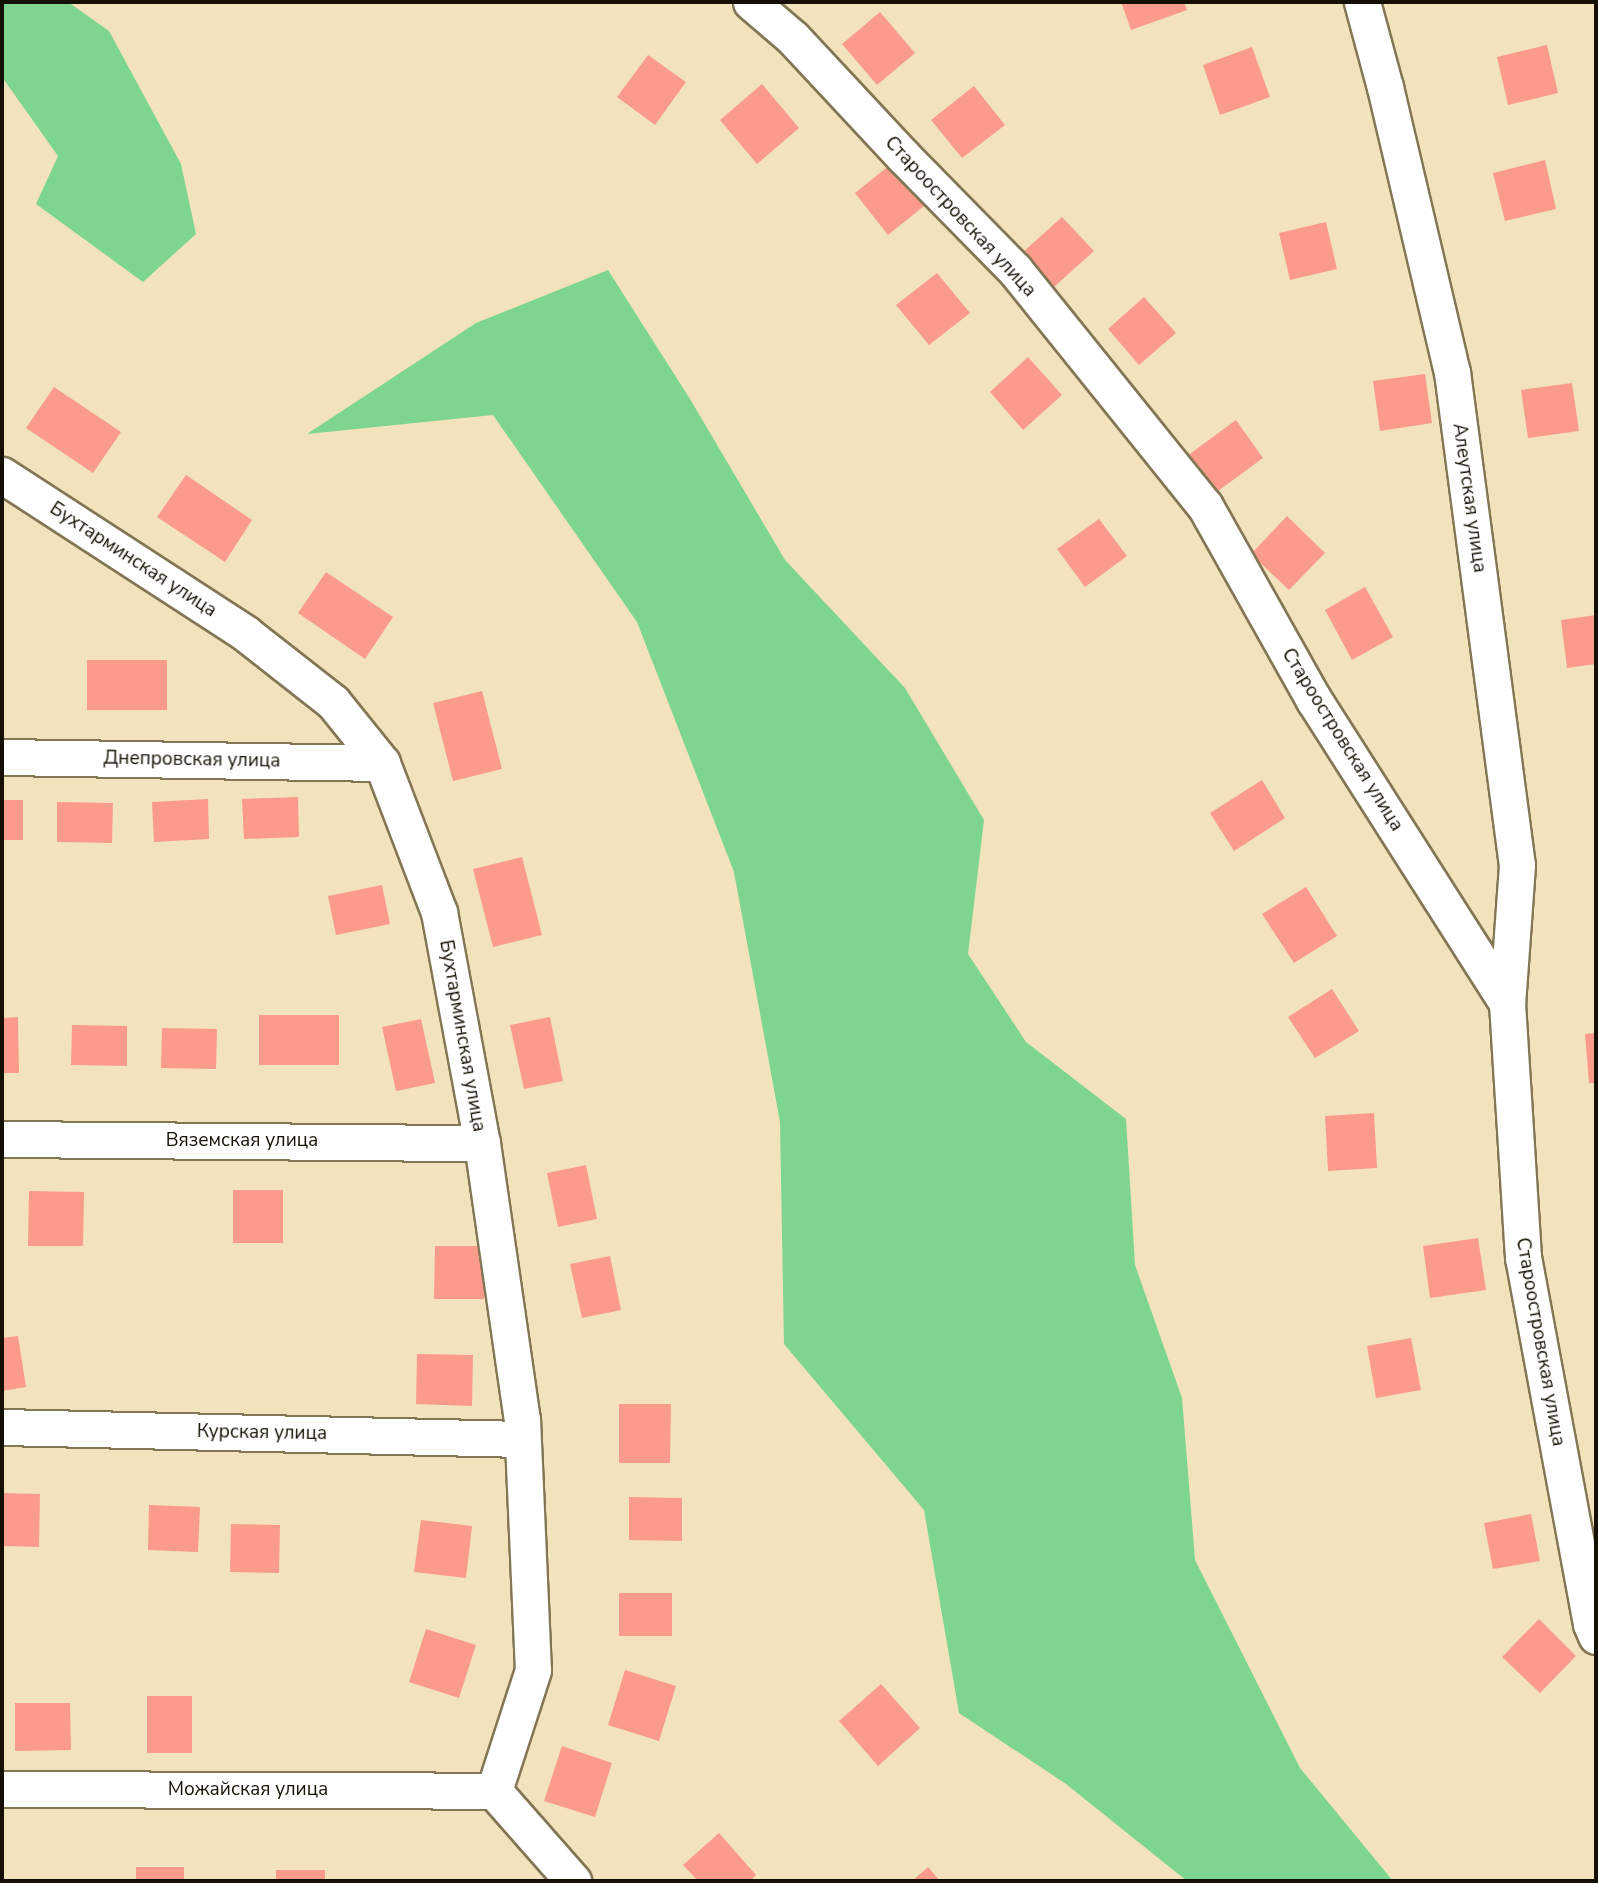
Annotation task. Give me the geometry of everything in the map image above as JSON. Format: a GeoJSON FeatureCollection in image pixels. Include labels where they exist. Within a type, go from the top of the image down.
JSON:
{"type":"FeatureCollection","features":[{"type":"Feature","properties":{"kind":"street","name":"Староостровская улица"},"geometry":{"type":"LineString","coordinates":[[751,2],[793,38],[1015,270],[1205,506],[1314,700],[1507,1003],[1523,1257],[1591,1624],[1596,1636]]}},
{"type":"Feature","properties":{"kind":"street","name":"Алеутская улица"},"geometry":{"type":"LineString","coordinates":[[1362,2],[1385,87],[1452,372],[1517,865],[1507,1003]]}},
{"type":"Feature","properties":{"kind":"street","name":"Бухтарминская улица"},"geometry":{"type":"LineString","coordinates":[[2,475],[246,633],[333,702],[382,763],[439,912],[482,1143],[522,1419],[533,1670],[494,1791]]}},
{"type":"Feature","properties":{"kind":"street","name":"Днепровская улица"},"geometry":{"type":"LineString","coordinates":[[2,757],[382,763]]}},
{"type":"Feature","properties":{"kind":"street","name":"Вяземская улица"},"geometry":{"type":"LineString","coordinates":[[2,1139],[482,1143]]}},
{"type":"Feature","properties":{"kind":"street","name":"Курская улица"},"geometry":{"type":"LineString","coordinates":[[2,1427],[522,1439]]}},
{"type":"Feature","properties":{"kind":"street","name":"Можайская улица"},"geometry":{"type":"LineString","coordinates":[[2,1789],[494,1791]]}},
{"type":"Feature","properties":{"kind":"street"},"geometry":{"type":"LineString","coordinates":[[494,1791],[573,1881]]}},
{"type":"Feature","properties":{"kind":"green space"},"geometry":{"type":"Polygon","coordinates":[[[2,2],[68,2],[109,31],[181,164],[196,234],[143,282],[36,204],[58,156],[2,77],[2,2]]]}},
{"type":"Feature","properties":{"kind":"green space"},"geometry":{"type":"Polygon","coordinates":[[[608,270],[690,399],[785,560],[905,688],[984,820],[968,954],[1026,1042],[1126,1119],[1135,1265],[1182,1398],[1195,1560],[1300,1768],[1393,1881],[1187,1881],[1066,1784],[959,1713],[924,1510],[784,1344],[780,1122],[734,872],[637,622],[493,415],[307,434],[476,323],[608,270]]]}},
{"type":"Feature","properties":{"kind":"building"},"geometry":{"type":"Polygon","coordinates":[[[1121,2],[1184,2],[1187,10],[1131,30],[1121,2]]]}},
{"type":"Feature","properties":{"kind":"building"},"geometry":{"type":"Polygon","coordinates":[[[880,12],[915,53],[877,85],[842,44],[880,12]]]}},
{"type":"Feature","properties":{"kind":"building"},"geometry":{"type":"Polygon","coordinates":[[[1547,45],[1558,93],[1508,105],[1497,57],[1547,45]]]}},
{"type":"Feature","properties":{"kind":"building"},"geometry":{"type":"Polygon","coordinates":[[[1252,47],[1270,97],[1220,115],[1203,65],[1252,47]]]}},
{"type":"Feature","properties":{"kind":"building"},"geometry":{"type":"Polygon","coordinates":[[[648,55],[686,82],[655,125],[617,97],[648,55]]]}},
{"type":"Feature","properties":{"kind":"building"},"geometry":{"type":"Polygon","coordinates":[[[762,84],[799,128],[757,164],[720,120],[762,84]]]}},
{"type":"Feature","properties":{"kind":"building"},"geometry":{"type":"Polygon","coordinates":[[[974,86],[1005,125],[962,158],[931,120],[974,86]]]}},
{"type":"Feature","properties":{"kind":"building"},"geometry":{"type":"Polygon","coordinates":[[[1545,160],[1556,209],[1505,221],[1493,173],[1545,160]]]}},
{"type":"Feature","properties":{"kind":"building"},"geometry":{"type":"Polygon","coordinates":[[[891,164],[924,206],[888,235],[855,193],[891,164]]]}},
{"type":"Feature","properties":{"kind":"building"},"geometry":{"type":"Polygon","coordinates":[[[1062,217],[1094,251],[1054,287],[1023,252],[1062,217]]]}},
{"type":"Feature","properties":{"kind":"building"},"geometry":{"type":"Polygon","coordinates":[[[1326,222],[1337,269],[1290,280],[1279,233],[1326,222]]]}},
{"type":"Feature","properties":{"kind":"building"},"geometry":{"type":"Polygon","coordinates":[[[937,273],[970,313],[929,345],[896,305],[937,273]]]}},
{"type":"Feature","properties":{"kind":"building"},"geometry":{"type":"Polygon","coordinates":[[[1144,297],[1176,333],[1139,365],[1108,329],[1144,297]]]}},
{"type":"Feature","properties":{"kind":"building"},"geometry":{"type":"Polygon","coordinates":[[[1028,357],[1062,395],[1023,430],[990,392],[1028,357]]]}},
{"type":"Feature","properties":{"kind":"building"},"geometry":{"type":"Polygon","coordinates":[[[1425,374],[1432,423],[1380,431],[1373,381],[1425,374]]]}},
{"type":"Feature","properties":{"kind":"building"},"geometry":{"type":"Polygon","coordinates":[[[1572,383],[1579,431],[1528,438],[1521,390],[1572,383]]]}},
{"type":"Feature","properties":{"kind":"building"},"geometry":{"type":"Polygon","coordinates":[[[54,387],[121,432],[93,473],[26,428],[54,387]]]}},
{"type":"Feature","properties":{"kind":"building"},"geometry":{"type":"Polygon","coordinates":[[[1236,420],[1263,458],[1214,494],[1187,456],[1236,420]]]}},
{"type":"Feature","properties":{"kind":"building"},"geometry":{"type":"Polygon","coordinates":[[[186,475],[252,520],[225,562],[157,517],[186,475]]]}},
{"type":"Feature","properties":{"kind":"building"},"geometry":{"type":"Polygon","coordinates":[[[1287,516],[1325,553],[1289,590],[1251,554],[1287,516]]]}},
{"type":"Feature","properties":{"kind":"building"},"geometry":{"type":"Polygon","coordinates":[[[1099,519],[1127,556],[1085,587],[1057,549],[1099,519]]]}},
{"type":"Feature","properties":{"kind":"building"},"geometry":{"type":"Polygon","coordinates":[[[326,572],[393,617],[365,659],[298,613],[326,572]]]}},
{"type":"Feature","properties":{"kind":"building"},"geometry":{"type":"Polygon","coordinates":[[[1365,587],[1393,637],[1352,660],[1325,610],[1365,587]]]}},
{"type":"Feature","properties":{"kind":"building"},"geometry":{"type":"Polygon","coordinates":[[[1596,615],[1596,664],[1567,668],[1561,620],[1596,615]]]}},
{"type":"Feature","properties":{"kind":"building"},"geometry":{"type":"Polygon","coordinates":[[[87,660],[167,660],[167,710],[87,710],[87,660]]]}},
{"type":"Feature","properties":{"kind":"building"},"geometry":{"type":"Polygon","coordinates":[[[482,691],[502,769],[453,781],[433,703],[482,691]]]}},
{"type":"Feature","properties":{"kind":"building"},"geometry":{"type":"Polygon","coordinates":[[[1262,780],[1285,818],[1234,851],[1210,813],[1262,780]]]}},
{"type":"Feature","properties":{"kind":"building"},"geometry":{"type":"Polygon","coordinates":[[[298,797],[299,837],[244,839],[242,799],[298,797]]]}},
{"type":"Feature","properties":{"kind":"building"},"geometry":{"type":"Polygon","coordinates":[[[208,799],[209,839],[154,842],[152,802],[208,799]]]}},
{"type":"Feature","properties":{"kind":"building"},"geometry":{"type":"Polygon","coordinates":[[[2,800],[23,800],[23,840],[2,840],[2,800]]]}},
{"type":"Feature","properties":{"kind":"building"},"geometry":{"type":"Polygon","coordinates":[[[57,802],[113,803],[112,843],[57,842],[57,802]]]}},
{"type":"Feature","properties":{"kind":"building"},"geometry":{"type":"Polygon","coordinates":[[[522,857],[542,935],[493,947],[473,869],[522,857]]]}},
{"type":"Feature","properties":{"kind":"building"},"geometry":{"type":"Polygon","coordinates":[[[382,885],[390,924],[336,935],[328,896],[382,885]]]}},
{"type":"Feature","properties":{"kind":"building"},"geometry":{"type":"Polygon","coordinates":[[[1306,887],[1337,936],[1294,963],[1262,914],[1306,887]]]}},
{"type":"Feature","properties":{"kind":"building"},"geometry":{"type":"Polygon","coordinates":[[[1332,989],[1359,1031],[1315,1058],[1288,1017],[1332,989]]]}},
{"type":"Feature","properties":{"kind":"building"},"geometry":{"type":"Polygon","coordinates":[[[259,1015],[339,1015],[339,1065],[259,1065],[259,1015]]]}},
{"type":"Feature","properties":{"kind":"building"},"geometry":{"type":"Polygon","coordinates":[[[18,1017],[19,1073],[2,1073],[2,1018],[18,1017]]]}},
{"type":"Feature","properties":{"kind":"building"},"geometry":{"type":"Polygon","coordinates":[[[550,1017],[563,1081],[524,1089],[510,1025],[550,1017]]]}},
{"type":"Feature","properties":{"kind":"building"},"geometry":{"type":"Polygon","coordinates":[[[421,1019],[435,1083],[396,1091],[382,1027],[421,1019]]]}},
{"type":"Feature","properties":{"kind":"building"},"geometry":{"type":"Polygon","coordinates":[[[72,1025],[127,1026],[127,1066],[71,1065],[72,1025]]]}},
{"type":"Feature","properties":{"kind":"building"},"geometry":{"type":"Polygon","coordinates":[[[162,1028],[217,1029],[216,1069],[161,1068],[162,1028]]]}},
{"type":"Feature","properties":{"kind":"building"},"geometry":{"type":"Polygon","coordinates":[[[1596,1033],[1596,1083],[1589,1083],[1585,1034],[1596,1033]]]}},
{"type":"Feature","properties":{"kind":"building"},"geometry":{"type":"Polygon","coordinates":[[[1374,1113],[1377,1168],[1328,1171],[1325,1116],[1374,1113]]]}},
{"type":"Feature","properties":{"kind":"building"},"geometry":{"type":"Polygon","coordinates":[[[586,1165],[597,1219],[558,1227],[547,1173],[586,1165]]]}},
{"type":"Feature","properties":{"kind":"building"},"geometry":{"type":"Polygon","coordinates":[[[233,1190],[283,1190],[283,1243],[233,1243],[233,1190]]]}},
{"type":"Feature","properties":{"kind":"building"},"geometry":{"type":"Polygon","coordinates":[[[29,1191],[84,1192],[83,1246],[28,1246],[29,1191]]]}},
{"type":"Feature","properties":{"kind":"building"},"geometry":{"type":"Polygon","coordinates":[[[1478,1238],[1486,1290],[1430,1298],[1423,1246],[1478,1238]]]}},
{"type":"Feature","properties":{"kind":"building"},"geometry":{"type":"Polygon","coordinates":[[[435,1246],[484,1246],[484,1299],[434,1299],[435,1246]]]}},
{"type":"Feature","properties":{"kind":"building"},"geometry":{"type":"Polygon","coordinates":[[[610,1256],[621,1310],[582,1318],[570,1264],[610,1256]]]}},
{"type":"Feature","properties":{"kind":"building"},"geometry":{"type":"Polygon","coordinates":[[[18,1336],[26,1387],[2,1391],[2,1338],[18,1336]]]}},
{"type":"Feature","properties":{"kind":"building"},"geometry":{"type":"Polygon","coordinates":[[[1411,1338],[1421,1390],[1376,1398],[1367,1346],[1411,1338]]]}},
{"type":"Feature","properties":{"kind":"building"},"geometry":{"type":"Polygon","coordinates":[[[417,1354],[473,1355],[472,1406],[416,1404],[417,1354]]]}},
{"type":"Feature","properties":{"kind":"building"},"geometry":{"type":"Polygon","coordinates":[[[619,1404],[671,1404],[670,1463],[619,1463],[619,1404]]]}},
{"type":"Feature","properties":{"kind":"building"},"geometry":{"type":"Polygon","coordinates":[[[2,1493],[40,1494],[39,1547],[2,1546],[2,1493]]]}},
{"type":"Feature","properties":{"kind":"building"},"geometry":{"type":"Polygon","coordinates":[[[629,1497],[682,1498],[682,1541],[629,1540],[629,1497]]]}},
{"type":"Feature","properties":{"kind":"building"},"geometry":{"type":"Polygon","coordinates":[[[149,1505],[200,1507],[198,1552],[148,1550],[149,1505]]]}},
{"type":"Feature","properties":{"kind":"building"},"geometry":{"type":"Polygon","coordinates":[[[1531,1514],[1540,1561],[1493,1569],[1484,1523],[1531,1514]]]}},
{"type":"Feature","properties":{"kind":"building"},"geometry":{"type":"Polygon","coordinates":[[[421,1520],[472,1526],[466,1578],[414,1572],[421,1520]]]}},
{"type":"Feature","properties":{"kind":"building"},"geometry":{"type":"Polygon","coordinates":[[[231,1524],[280,1525],[279,1573],[230,1572],[231,1524]]]}},
{"type":"Feature","properties":{"kind":"building"},"geometry":{"type":"Polygon","coordinates":[[[619,1593],[672,1593],[672,1636],[619,1636],[619,1593]]]}},
{"type":"Feature","properties":{"kind":"building"},"geometry":{"type":"Polygon","coordinates":[[[1539,1619],[1576,1656],[1540,1693],[1502,1657],[1539,1619]]]}},
{"type":"Feature","properties":{"kind":"building"},"geometry":{"type":"Polygon","coordinates":[[[426,1629],[476,1645],[459,1698],[409,1682],[426,1629]]]}},
{"type":"Feature","properties":{"kind":"building"},"geometry":{"type":"Polygon","coordinates":[[[625,1670],[676,1686],[659,1741],[608,1725],[625,1670]]]}},
{"type":"Feature","properties":{"kind":"building"},"geometry":{"type":"Polygon","coordinates":[[[881,1684],[920,1728],[878,1766],[839,1721],[881,1684]]]}},
{"type":"Feature","properties":{"kind":"building"},"geometry":{"type":"Polygon","coordinates":[[[147,1696],[192,1696],[192,1753],[147,1753],[147,1696]]]}},
{"type":"Feature","properties":{"kind":"building"},"geometry":{"type":"Polygon","coordinates":[[[15,1703],[70,1703],[71,1750],[15,1751],[15,1703]]]}},
{"type":"Feature","properties":{"kind":"building"},"geometry":{"type":"Polygon","coordinates":[[[562,1746],[612,1763],[595,1817],[544,1801],[562,1746]]]}},
{"type":"Feature","properties":{"kind":"building"},"geometry":{"type":"Polygon","coordinates":[[[719,1833],[756,1875],[750,1881],[698,1881],[683,1865],[719,1833]]]}},
{"type":"Feature","properties":{"kind":"building"},"geometry":{"type":"Polygon","coordinates":[[[136,1867],[184,1867],[184,1881],[136,1881],[136,1867]]]}},
{"type":"Feature","properties":{"kind":"building"},"geometry":{"type":"Polygon","coordinates":[[[928,1867],[940,1881],[912,1881],[928,1867]]]}},
{"type":"Feature","properties":{"kind":"building"},"geometry":{"type":"Polygon","coordinates":[[[276,1870],[325,1870],[325,1881],[276,1881],[276,1870]]]}},
{"type":"Feature","properties":{"kind":"building"},"geometry":{"type":"Polygon","coordinates":[[[410,1879],[410,1881],[378,1881],[410,1879]]]}}]}
